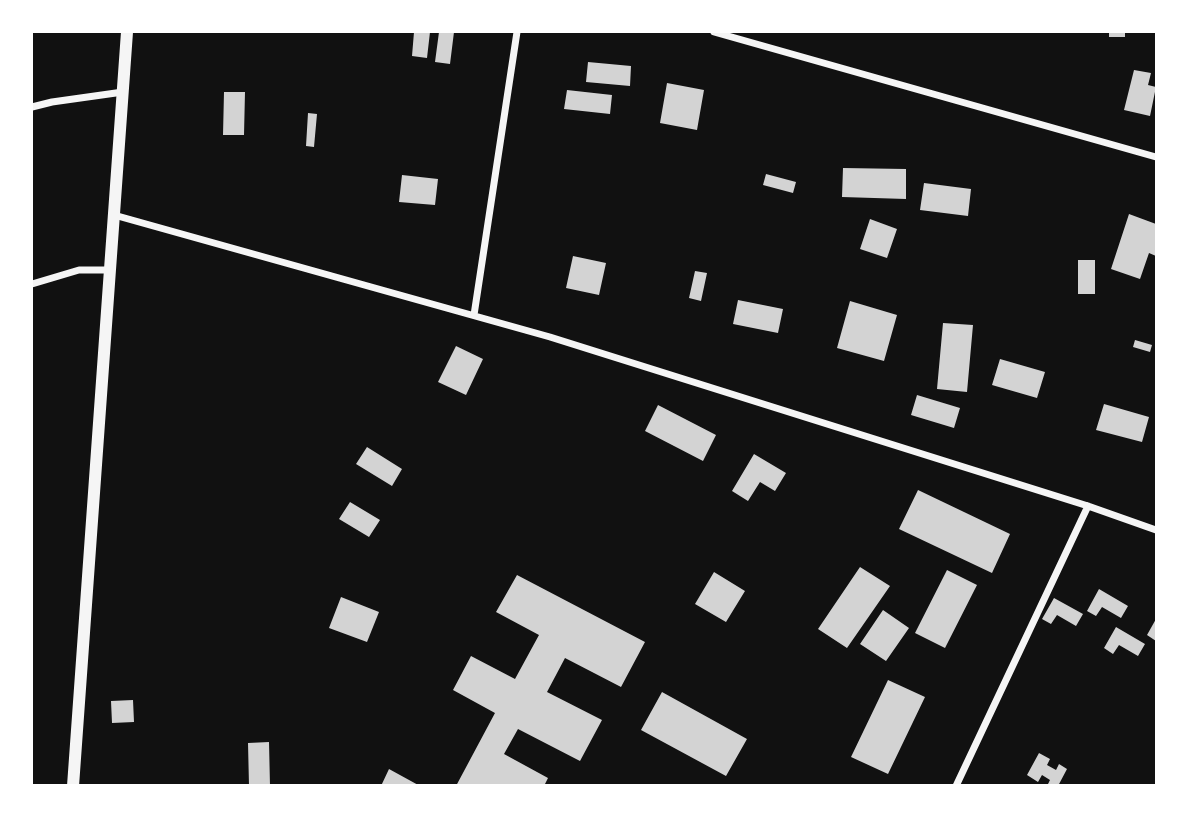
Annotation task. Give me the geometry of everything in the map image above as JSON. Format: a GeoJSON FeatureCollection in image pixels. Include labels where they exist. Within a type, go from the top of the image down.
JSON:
{"type":"FeatureCollection","features":[{"type":"Feature","properties":{"kind":"street"},"geometry":{"type":"LineString","coordinates":[[73,786],[127,32]]}},
{"type":"Feature","properties":{"kind":"street"},"geometry":{"type":"LineString","coordinates":[[474,315],[517,32]]}},
{"type":"Feature","properties":{"kind":"street"},"geometry":{"type":"LineString","coordinates":[[714,32],[1157,157]]}},
{"type":"Feature","properties":{"kind":"street"},"geometry":{"type":"LineString","coordinates":[[32,107],[123,92]]}},
{"type":"Feature","properties":{"kind":"street"},"geometry":{"type":"LineString","coordinates":[[114,215],[563,341],[1157,530]]}},
{"type":"Feature","properties":{"kind":"street"},"geometry":{"type":"LineString","coordinates":[[32,284],[79,270],[110,270]]}},
{"type":"Feature","properties":{"kind":"street"},"geometry":{"type":"LineString","coordinates":[[956,786],[1088,506]]}},
{"type":"Feature","properties":{"kind":"building"},"geometry":{"type":"Polygon","coordinates":[[[414,32],[430,32],[427,58],[412,56],[414,32]]]}},
{"type":"Feature","properties":{"kind":"building"},"geometry":{"type":"Polygon","coordinates":[[[439,32],[454,32],[450,64],[435,62],[439,32]]]}},
{"type":"Feature","properties":{"kind":"building"},"geometry":{"type":"Polygon","coordinates":[[[1109,32],[1125,32],[1125,37],[1109,37],[1109,32]]]}},
{"type":"Feature","properties":{"kind":"building"},"geometry":{"type":"Polygon","coordinates":[[[588,62],[631,66],[630,86],[586,82],[588,62]]]}},
{"type":"Feature","properties":{"kind":"building"},"geometry":{"type":"Polygon","coordinates":[[[1134,70],[1151,73],[1148,85],[1156,87],[1150,116],[1124,110],[1134,70]]]}},
{"type":"Feature","properties":{"kind":"building"},"geometry":{"type":"Polygon","coordinates":[[[667,83],[704,90],[697,130],[660,123],[667,83]]]}},
{"type":"Feature","properties":{"kind":"building"},"geometry":{"type":"Polygon","coordinates":[[[567,90],[612,95],[610,114],[564,109],[567,90]]]}},
{"type":"Feature","properties":{"kind":"building"},"geometry":{"type":"Polygon","coordinates":[[[224,92],[245,92],[244,135],[223,135],[224,92]]]}},
{"type":"Feature","properties":{"kind":"building"},"geometry":{"type":"Polygon","coordinates":[[[308,113],[317,114],[314,147],[306,146],[308,113]]]}},
{"type":"Feature","properties":{"kind":"building"},"geometry":{"type":"Polygon","coordinates":[[[843,168],[906,169],[906,199],[842,197],[843,168]]]}},
{"type":"Feature","properties":{"kind":"building"},"geometry":{"type":"Polygon","coordinates":[[[766,174],[796,182],[793,193],[763,185],[766,174]]]}},
{"type":"Feature","properties":{"kind":"building"},"geometry":{"type":"Polygon","coordinates":[[[402,175],[438,179],[435,205],[399,202],[402,175]]]}},
{"type":"Feature","properties":{"kind":"building"},"geometry":{"type":"Polygon","coordinates":[[[924,183],[971,189],[968,216],[920,210],[924,183]]]}},
{"type":"Feature","properties":{"kind":"building"},"geometry":{"type":"Polygon","coordinates":[[[1129,214],[1156,224],[1156,256],[1149,253],[1140,279],[1111,269],[1129,214]]]}},
{"type":"Feature","properties":{"kind":"building"},"geometry":{"type":"Polygon","coordinates":[[[870,219],[897,229],[887,258],[860,249],[870,219]]]}},
{"type":"Feature","properties":{"kind":"building"},"geometry":{"type":"Polygon","coordinates":[[[573,256],[606,263],[599,295],[566,288],[573,256]]]}},
{"type":"Feature","properties":{"kind":"building"},"geometry":{"type":"Polygon","coordinates":[[[1078,260],[1095,260],[1095,294],[1078,294],[1078,260]]]}},
{"type":"Feature","properties":{"kind":"building"},"geometry":{"type":"Polygon","coordinates":[[[695,271],[707,273],[701,301],[689,298],[695,271]]]}},
{"type":"Feature","properties":{"kind":"building"},"geometry":{"type":"Polygon","coordinates":[[[738,300],[783,309],[778,333],[733,324],[738,300]]]}},
{"type":"Feature","properties":{"kind":"building"},"geometry":{"type":"Polygon","coordinates":[[[850,301],[897,315],[884,361],[837,348],[850,301]]]}},
{"type":"Feature","properties":{"kind":"building"},"geometry":{"type":"Polygon","coordinates":[[[943,323],[973,325],[967,392],[937,389],[943,323]]]}},
{"type":"Feature","properties":{"kind":"building"},"geometry":{"type":"Polygon","coordinates":[[[1135,340],[1152,345],[1150,352],[1133,347],[1135,340]]]}},
{"type":"Feature","properties":{"kind":"building"},"geometry":{"type":"Polygon","coordinates":[[[456,346],[483,359],[466,395],[438,382],[456,346]]]}},
{"type":"Feature","properties":{"kind":"building"},"geometry":{"type":"Polygon","coordinates":[[[1000,359],[1045,372],[1037,398],[992,385],[1000,359]]]}},
{"type":"Feature","properties":{"kind":"building"},"geometry":{"type":"Polygon","coordinates":[[[917,395],[960,408],[954,428],[911,415],[917,395]]]}},
{"type":"Feature","properties":{"kind":"building"},"geometry":{"type":"Polygon","coordinates":[[[1104,404],[1149,417],[1142,442],[1096,430],[1104,404]]]}},
{"type":"Feature","properties":{"kind":"building"},"geometry":{"type":"Polygon","coordinates":[[[658,405],[716,435],[703,461],[645,431],[658,405]]]}},
{"type":"Feature","properties":{"kind":"building"},"geometry":{"type":"Polygon","coordinates":[[[367,447],[402,469],[392,486],[356,464],[367,447]]]}},
{"type":"Feature","properties":{"kind":"building"},"geometry":{"type":"Polygon","coordinates":[[[754,454],[786,473],[775,491],[760,482],[748,501],[732,491],[754,454]]]}},
{"type":"Feature","properties":{"kind":"building"},"geometry":{"type":"Polygon","coordinates":[[[918,490],[1010,534],[992,573],[899,529],[918,490]]]}},
{"type":"Feature","properties":{"kind":"building"},"geometry":{"type":"Polygon","coordinates":[[[350,502],[380,520],[369,537],[339,519],[350,502]]]}},
{"type":"Feature","properties":{"kind":"building"},"geometry":{"type":"Polygon","coordinates":[[[860,567],[890,586],[847,648],[818,629],[860,567]]]}},
{"type":"Feature","properties":{"kind":"building"},"geometry":{"type":"Polygon","coordinates":[[[947,570],[977,585],[945,648],[915,633],[947,570]]]}},
{"type":"Feature","properties":{"kind":"building"},"geometry":{"type":"Polygon","coordinates":[[[714,572],[745,591],[726,622],[695,604],[714,572]]]}},
{"type":"Feature","properties":{"kind":"building"},"geometry":{"type":"Polygon","coordinates":[[[517,575],[645,642],[621,687],[565,658],[547,692],[602,720],[580,761],[518,729],[504,754],[548,778],[544,786],[456,786],[495,713],[453,690],[471,656],[515,679],[539,635],[496,612],[517,575]]]}},
{"type":"Feature","properties":{"kind":"building"},"geometry":{"type":"Polygon","coordinates":[[[1099,589],[1128,606],[1121,618],[1102,607],[1096,616],[1087,611],[1099,589]]]}},
{"type":"Feature","properties":{"kind":"building"},"geometry":{"type":"Polygon","coordinates":[[[341,597],[379,612],[367,642],[329,628],[341,597]]]}},
{"type":"Feature","properties":{"kind":"building"},"geometry":{"type":"Polygon","coordinates":[[[1054,598],[1083,614],[1076,626],[1057,615],[1051,624],[1042,619],[1054,598]]]}},
{"type":"Feature","properties":{"kind":"building"},"geometry":{"type":"Polygon","coordinates":[[[883,610],[909,628],[886,661],[860,644],[883,610]]]}},
{"type":"Feature","properties":{"kind":"building"},"geometry":{"type":"Polygon","coordinates":[[[1156,619],[1156,641],[1147,635],[1156,619]]]}},
{"type":"Feature","properties":{"kind":"building"},"geometry":{"type":"Polygon","coordinates":[[[1116,627],[1145,644],[1138,656],[1119,645],[1113,654],[1104,648],[1116,627]]]}},
{"type":"Feature","properties":{"kind":"building"},"geometry":{"type":"Polygon","coordinates":[[[888,680],[925,697],[888,774],[851,757],[888,680]]]}},
{"type":"Feature","properties":{"kind":"building"},"geometry":{"type":"Polygon","coordinates":[[[662,692],[747,739],[726,776],[641,730],[662,692]]]}},
{"type":"Feature","properties":{"kind":"building"},"geometry":{"type":"Polygon","coordinates":[[[133,700],[134,722],[112,723],[111,701],[133,700]]]}},
{"type":"Feature","properties":{"kind":"building"},"geometry":{"type":"Polygon","coordinates":[[[269,742],[270,786],[249,786],[248,743],[269,742]]]}},
{"type":"Feature","properties":{"kind":"building"},"geometry":{"type":"Polygon","coordinates":[[[1039,753],[1050,759],[1047,765],[1056,770],[1059,764],[1067,769],[1058,786],[1047,786],[1050,780],[1042,775],[1038,782],[1027,775],[1039,753]]]}},
{"type":"Feature","properties":{"kind":"building"},"geometry":{"type":"Polygon","coordinates":[[[389,769],[420,786],[381,786],[389,769]]]}}]}
